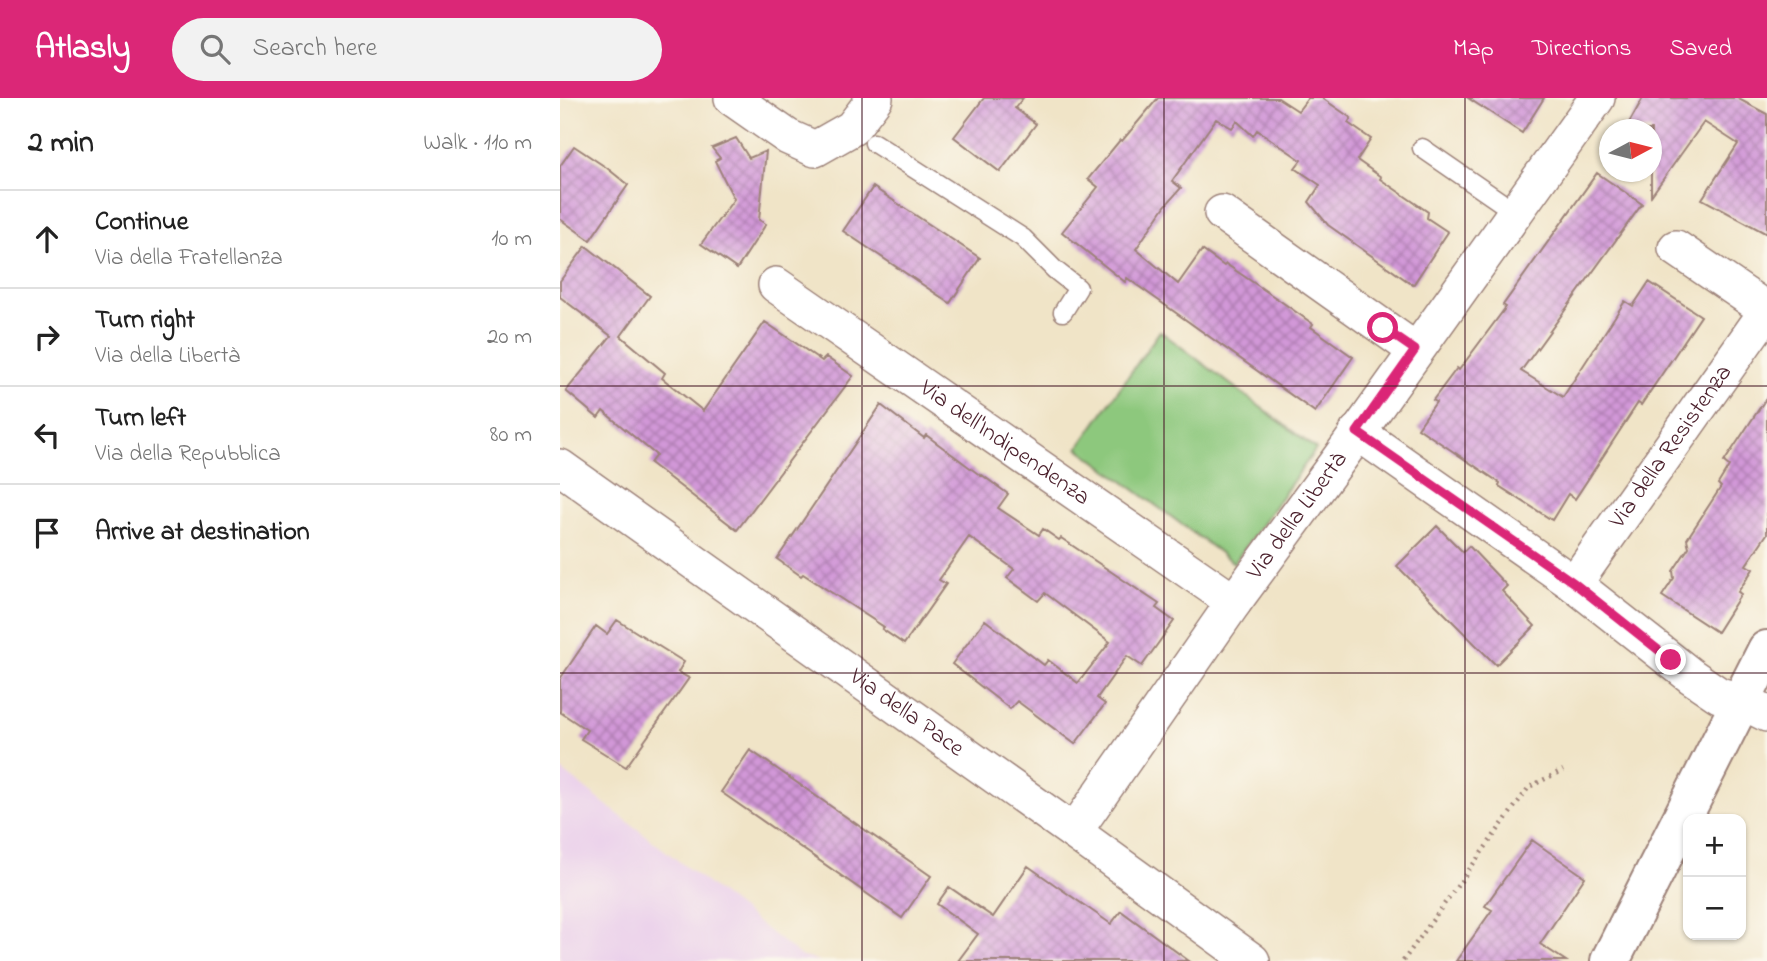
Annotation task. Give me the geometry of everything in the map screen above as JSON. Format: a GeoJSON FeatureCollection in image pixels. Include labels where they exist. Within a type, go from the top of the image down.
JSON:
{"type":"FeatureCollection","features":[{"type":"Feature","properties":{"kind":"street"},"geometry":{"type":"LineString","coordinates":[[732,98],[788,137],[815,149],[852,128],[875,98]]}},
{"type":"Feature","properties":{"kind":"street","name":"Via della Libertà"},"geometry":{"type":"LineString","coordinates":[[1074,832],[1234,602],[1597,98]]}},
{"type":"Feature","properties":{"kind":"street"},"geometry":{"type":"LineString","coordinates":[[1222,213],[1415,350]]}},
{"type":"Feature","properties":{"kind":"street","name":"Via della Resistenza"},"geometry":{"type":"LineString","coordinates":[[1574,583],[1767,310],[1676,248]]}},
{"type":"Feature","properties":{"kind":"street","name":"Via dell'Indipendenza"},"geometry":{"type":"LineString","coordinates":[[776,285],[1234,602]]}},
{"type":"Feature","properties":{"kind":"street"},"geometry":{"type":"LineString","coordinates":[[1357,432],[1574,583],[1691,677],[1718,695],[1754,707]]}},
{"type":"Feature","properties":{"kind":"street","name":"Via della Pace"},"geometry":{"type":"LineString","coordinates":[[560,467],[1252,961]]}},
{"type":"Feature","properties":{"kind":"street"},"geometry":{"type":"LineString","coordinates":[[1610,961],[1754,707],[1767,650]]}},
{"type":"Feature","properties":{"kind":"lane"},"geometry":{"type":"LineString","coordinates":[[874,143],[1023,238],[1055,270],[1078,288],[1063,312]]}},
{"type":"Feature","properties":{"kind":"lane"},"geometry":{"type":"LineString","coordinates":[[1422,148],[1514,212]]}},
{"type":"Feature","properties":{"kind":"path"},"geometry":{"type":"LineString","coordinates":[[1403,961],[1529,788],[1563,769]]}},
{"type":"Feature","properties":{"kind":"shaded area"},"geometry":{"type":"Polygon","coordinates":[[[560,769],[802,957],[821,961],[560,961],[560,769]]]}},
{"type":"Feature","properties":{"kind":"green space"},"geometry":{"type":"Polygon","coordinates":[[[1160,331],[1316,449],[1234,563],[1078,448],[1160,331]]]}},
{"type":"Feature","properties":{"kind":"building"},"geometry":{"type":"Polygon","coordinates":[[[984,98],[1023,98],[1015,108],[1036,124],[1000,172],[954,137],[984,98]]]}},
{"type":"Feature","properties":{"kind":"building"},"geometry":{"type":"Polygon","coordinates":[[[1158,98],[1278,98],[1298,111],[1308,98],[1322,98],[1351,118],[1348,123],[1371,139],[1357,160],[1428,212],[1427,218],[1448,232],[1413,285],[1328,225],[1309,202],[1320,185],[1295,168],[1301,160],[1257,130],[1253,136],[1237,121],[1232,128],[1216,119],[1172,181],[1181,188],[1165,206],[1136,249],[1178,284],[1202,250],[1313,324],[1311,327],[1353,357],[1315,412],[1127,278],[1125,282],[1062,232],[1098,187],[1088,179],[1158,98]]]}},
{"type":"Feature","properties":{"kind":"building"},"geometry":{"type":"Polygon","coordinates":[[[1468,98],[1544,98],[1522,133],[1468,98]]]}},
{"type":"Feature","properties":{"kind":"building"},"geometry":{"type":"Polygon","coordinates":[[[1643,98],[1737,98],[1767,114],[1767,234],[1702,199],[1738,144],[1704,122],[1662,181],[1662,119],[1631,119],[1643,98]]]}},
{"type":"Feature","properties":{"kind":"building"},"geometry":{"type":"Polygon","coordinates":[[[736,138],[749,158],[766,151],[759,220],[766,224],[737,269],[701,244],[734,199],[715,161],[720,158],[712,148],[736,138]]]}},
{"type":"Feature","properties":{"kind":"building"},"geometry":{"type":"Polygon","coordinates":[[[574,146],[628,185],[590,240],[560,219],[560,166],[574,146]]]}},
{"type":"Feature","properties":{"kind":"building"},"geometry":{"type":"Polygon","coordinates":[[[1597,173],[1599,182],[1610,182],[1642,204],[1521,371],[1563,397],[1625,301],[1633,306],[1649,282],[1701,316],[1641,405],[1638,403],[1575,499],[1568,494],[1552,520],[1418,428],[1436,402],[1433,400],[1506,307],[1503,305],[1597,173]]]}},
{"type":"Feature","properties":{"kind":"building"},"geometry":{"type":"Polygon","coordinates":[[[1651,182],[1661,182],[1651,196],[1651,182]]]}},
{"type":"Feature","properties":{"kind":"building"},"geometry":{"type":"Polygon","coordinates":[[[873,187],[980,258],[950,303],[843,231],[873,187]]]}},
{"type":"Feature","properties":{"kind":"building"},"geometry":{"type":"Polygon","coordinates":[[[586,246],[650,296],[621,336],[665,373],[662,378],[703,411],[765,322],[822,361],[826,357],[853,376],[737,530],[650,463],[656,455],[603,411],[598,418],[566,391],[611,336],[560,297],[560,281],[586,246]]]}},
{"type":"Feature","properties":{"kind":"building"},"geometry":{"type":"Polygon","coordinates":[[[1767,397],[1767,534],[1746,565],[1753,569],[1717,632],[1662,596],[1674,578],[1673,571],[1689,547],[1687,539],[1721,487],[1718,484],[1729,466],[1724,462],[1767,397]]]}},
{"type":"Feature","properties":{"kind":"building"},"geometry":{"type":"Polygon","coordinates":[[[881,405],[924,438],[926,435],[1008,494],[998,508],[1039,535],[1043,529],[1059,540],[1061,538],[1159,604],[1156,608],[1174,621],[1142,666],[1127,656],[1097,698],[1105,704],[1075,744],[1017,701],[1010,709],[952,664],[985,620],[1044,665],[1048,660],[1078,683],[1110,642],[1045,593],[1038,601],[1007,578],[1014,569],[969,537],[939,580],[946,584],[904,644],[882,629],[884,627],[777,559],[881,405]]]}},
{"type":"Feature","properties":{"kind":"building"},"geometry":{"type":"Polygon","coordinates":[[[1437,526],[1463,552],[1469,546],[1507,586],[1502,591],[1535,626],[1496,665],[1397,566],[1437,526]]]}},
{"type":"Feature","properties":{"kind":"building"},"geometry":{"type":"Polygon","coordinates":[[[617,620],[684,662],[678,672],[689,678],[626,767],[581,739],[587,730],[560,712],[560,679],[596,626],[607,634],[617,620]]]}},
{"type":"Feature","properties":{"kind":"building"},"geometry":{"type":"Polygon","coordinates":[[[750,750],[931,876],[902,918],[721,792],[750,750]]]}},
{"type":"Feature","properties":{"kind":"building"},"geometry":{"type":"Polygon","coordinates":[[[1532,840],[1585,877],[1540,944],[1566,961],[1456,961],[1492,910],[1485,906],[1532,840]]]}},
{"type":"Feature","properties":{"kind":"building"},"geometry":{"type":"Polygon","coordinates":[[[1028,866],[1111,924],[1121,911],[1189,961],[958,961],[978,934],[937,904],[949,887],[993,917],[1028,866]]]}},
{"type":"Feature","properties":{"kind":"route"},"geometry":{"type":"LineString","coordinates":[[1383,328],[1415,350],[1357,432],[1574,583],[1671,660]]}}]}
